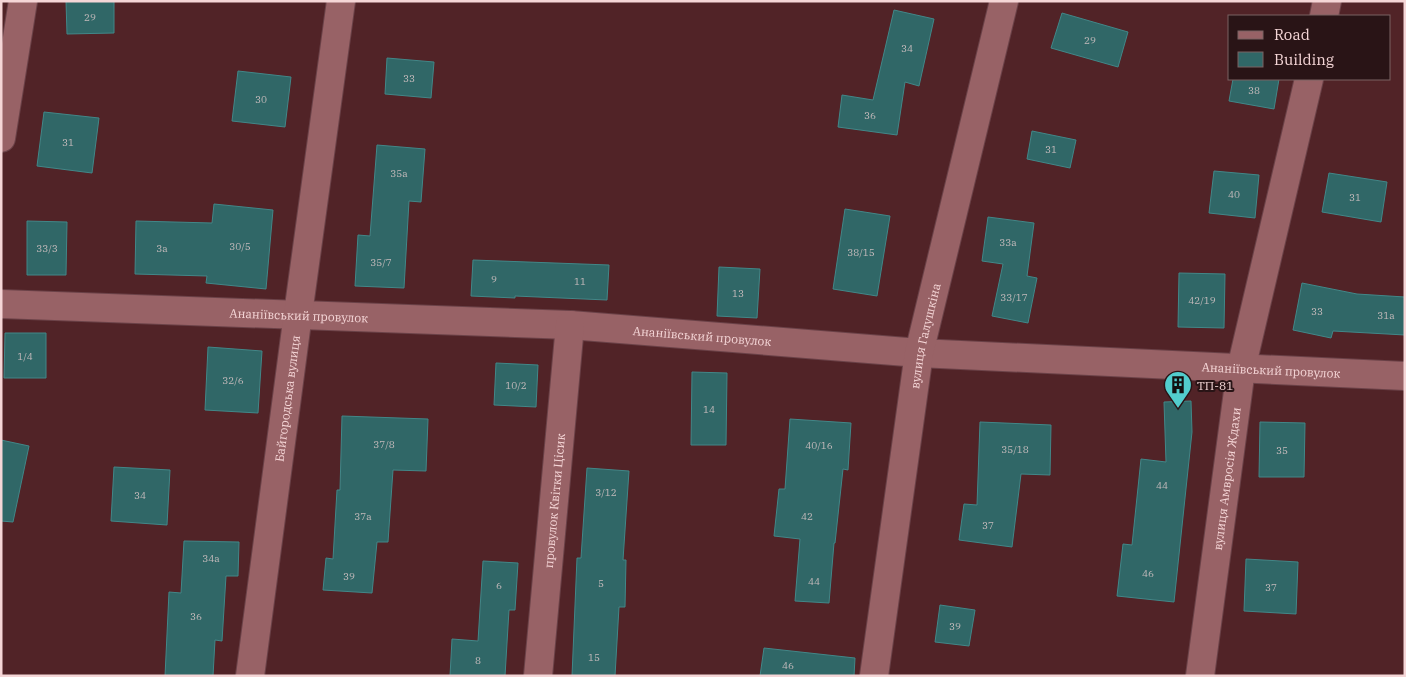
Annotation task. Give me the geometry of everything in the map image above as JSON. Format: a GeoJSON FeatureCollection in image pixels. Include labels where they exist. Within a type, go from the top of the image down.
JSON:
{"type":"FeatureCollection","features":[{"type":"Feature","properties":{"kind":"street"},"geometry":{"type":"LineString","coordinates":[[1,138],[23,1]]}},
{"type":"Feature","properties":{"kind":"street","name":"Байгородська вулиця"},"geometry":{"type":"LineString","coordinates":[[250,676],[342,1]]}},
{"type":"Feature","properties":{"kind":"street","name":"вулиця Галушкіна"},"geometry":{"type":"LineString","coordinates":[[874,676],[920,353],[1004,1]]}},
{"type":"Feature","properties":{"kind":"street"},"geometry":{"type":"LineString","coordinates":[[1324,15],[1327,1]]}},
{"type":"Feature","properties":{"kind":"street","name":"вулиця Амвросія Ждахи"},"geometry":{"type":"LineString","coordinates":[[1200,676],[1241,369],[1309,80]]}},
{"type":"Feature","properties":{"kind":"street","name":"Ананіївський провулок"},"geometry":{"type":"LineString","coordinates":[[1,304],[570,325],[920,353],[1405,376]]}},
{"type":"Feature","properties":{"kind":"street","name":"провулок Квітки Цісик"},"geometry":{"type":"LineString","coordinates":[[538,676],[570,325]]}},
{"type":"Feature","properties":{"kind":"building"},"geometry":{"type":"Polygon","coordinates":[[[66,1],[114,1],[114,33],[67,34],[66,1]]]}},
{"type":"Feature","properties":{"kind":"building"},"geometry":{"type":"Polygon","coordinates":[[[894,10],[934,19],[919,86],[905,82],[897,135],[838,127],[842,95],[873,100],[894,10]]]}},
{"type":"Feature","properties":{"kind":"building"},"geometry":{"type":"Polygon","coordinates":[[[1062,13],[1128,32],[1118,67],[1051,48],[1062,13]]]}},
{"type":"Feature","properties":{"kind":"building"},"geometry":{"type":"Polygon","coordinates":[[[387,58],[434,62],[431,98],[385,94],[387,58]]]}},
{"type":"Feature","properties":{"kind":"building"},"geometry":{"type":"Polygon","coordinates":[[[238,71],[291,77],[285,127],[232,121],[238,71]]]}},
{"type":"Feature","properties":{"kind":"building"},"geometry":{"type":"Polygon","coordinates":[[[1233,80],[1279,80],[1274,109],[1229,101],[1233,80]]]}},
{"type":"Feature","properties":{"kind":"building"},"geometry":{"type":"Polygon","coordinates":[[[44,112],[99,118],[92,173],[37,166],[44,112]]]}},
{"type":"Feature","properties":{"kind":"building"},"geometry":{"type":"Polygon","coordinates":[[[1032,131],[1076,140],[1070,168],[1027,159],[1032,131]]]}},
{"type":"Feature","properties":{"kind":"building"},"geometry":{"type":"Polygon","coordinates":[[[377,145],[425,149],[421,202],[409,201],[404,288],[355,286],[358,235],[370,236],[377,145]]]}},
{"type":"Feature","properties":{"kind":"building"},"geometry":{"type":"Polygon","coordinates":[[[1214,171],[1259,175],[1255,218],[1209,213],[1214,171]]]}},
{"type":"Feature","properties":{"kind":"building"},"geometry":{"type":"Polygon","coordinates":[[[1329,173],[1387,182],[1381,222],[1322,212],[1329,173]]]}},
{"type":"Feature","properties":{"kind":"building"},"geometry":{"type":"Polygon","coordinates":[[[214,204],[273,210],[266,289],[206,283],[207,276],[135,274],[136,221],[212,223],[214,204]]]}},
{"type":"Feature","properties":{"kind":"building"},"geometry":{"type":"Polygon","coordinates":[[[845,209],[890,216],[877,296],[833,289],[845,209]]]}},
{"type":"Feature","properties":{"kind":"building"},"geometry":{"type":"Polygon","coordinates":[[[988,217],[1034,223],[1027,276],[1037,278],[1028,323],[992,316],[1003,264],[982,261],[988,217]]]}},
{"type":"Feature","properties":{"kind":"building"},"geometry":{"type":"Polygon","coordinates":[[[27,221],[67,222],[66,275],[27,275],[27,221]]]}},
{"type":"Feature","properties":{"kind":"building"},"geometry":{"type":"Polygon","coordinates":[[[473,260],[609,265],[607,300],[471,296],[473,260]]]}},
{"type":"Feature","properties":{"kind":"building"},"geometry":{"type":"Polygon","coordinates":[[[719,267],[760,269],[757,318],[717,316],[719,267]]]}},
{"type":"Feature","properties":{"kind":"building"},"geometry":{"type":"Polygon","coordinates":[[[1179,273],[1225,274],[1224,328],[1178,327],[1179,273]]]}},
{"type":"Feature","properties":{"kind":"building"},"geometry":{"type":"Polygon","coordinates":[[[1302,283],[1357,294],[1405,297],[1405,335],[1333,331],[1331,338],[1293,330],[1302,283]]]}},
{"type":"Feature","properties":{"kind":"building"},"geometry":{"type":"Polygon","coordinates":[[[5,333],[46,333],[46,378],[4,378],[5,333]]]}},
{"type":"Feature","properties":{"kind":"building"},"geometry":{"type":"Polygon","coordinates":[[[208,347],[262,351],[258,413],[205,410],[208,347]]]}},
{"type":"Feature","properties":{"kind":"building"},"geometry":{"type":"Polygon","coordinates":[[[496,363],[538,365],[536,407],[494,405],[496,363]]]}},
{"type":"Feature","properties":{"kind":"building"},"geometry":{"type":"Polygon","coordinates":[[[692,372],[727,373],[726,445],[691,445],[692,372]]]}},
{"type":"Feature","properties":{"kind":"building"},"geometry":{"type":"Polygon","coordinates":[[[1191,401],[1192,432],[1174,602],[1117,596],[1123,544],[1132,545],[1141,459],[1166,462],[1164,402],[1191,401]]]}},
{"type":"Feature","properties":{"kind":"building"},"geometry":{"type":"Polygon","coordinates":[[[342,416],[428,419],[426,471],[393,470],[388,542],[377,542],[372,593],[323,590],[326,558],[333,559],[337,490],[340,490],[342,416]]]}},
{"type":"Feature","properties":{"kind":"building"},"geometry":{"type":"Polygon","coordinates":[[[790,419],[851,423],[848,470],[843,469],[829,603],[795,601],[800,539],[774,536],[779,489],[785,489],[790,419]]]}},
{"type":"Feature","properties":{"kind":"building"},"geometry":{"type":"Polygon","coordinates":[[[980,422],[1051,425],[1050,475],[1021,474],[1012,547],[959,540],[964,504],[977,505],[980,422]]]}},
{"type":"Feature","properties":{"kind":"building"},"geometry":{"type":"Polygon","coordinates":[[[1260,422],[1305,423],[1304,477],[1259,477],[1260,422]]]}},
{"type":"Feature","properties":{"kind":"building"},"geometry":{"type":"Polygon","coordinates":[[[1,440],[29,446],[13,522],[1,521],[1,440]]]}},
{"type":"Feature","properties":{"kind":"building"},"geometry":{"type":"Polygon","coordinates":[[[114,467],[170,470],[167,525],[111,521],[114,467]]]}},
{"type":"Feature","properties":{"kind":"building"},"geometry":{"type":"Polygon","coordinates":[[[587,468],[629,471],[623,560],[626,560],[625,607],[619,607],[615,676],[572,676],[577,558],[581,558],[587,468]]]}},
{"type":"Feature","properties":{"kind":"building"},"geometry":{"type":"Polygon","coordinates":[[[184,541],[239,542],[238,576],[226,576],[222,641],[215,640],[213,676],[165,676],[169,592],[181,593],[184,541]]]}},
{"type":"Feature","properties":{"kind":"building"},"geometry":{"type":"Polygon","coordinates":[[[1246,559],[1298,562],[1296,614],[1244,611],[1246,559]]]}},
{"type":"Feature","properties":{"kind":"building"},"geometry":{"type":"Polygon","coordinates":[[[483,561],[518,563],[515,610],[509,610],[505,676],[450,676],[452,639],[478,641],[483,561]]]}},
{"type":"Feature","properties":{"kind":"building"},"geometry":{"type":"Polygon","coordinates":[[[940,605],[975,610],[969,646],[935,642],[940,605]]]}},
{"type":"Feature","properties":{"kind":"building"},"geometry":{"type":"Polygon","coordinates":[[[764,648],[855,658],[854,676],[760,676],[764,648]]]}},
{"type":"Feature","properties":{"kind":"place","name":"ТП-81"},"geometry":{"type":"Point","coordinates":[1178,409]}}]}
